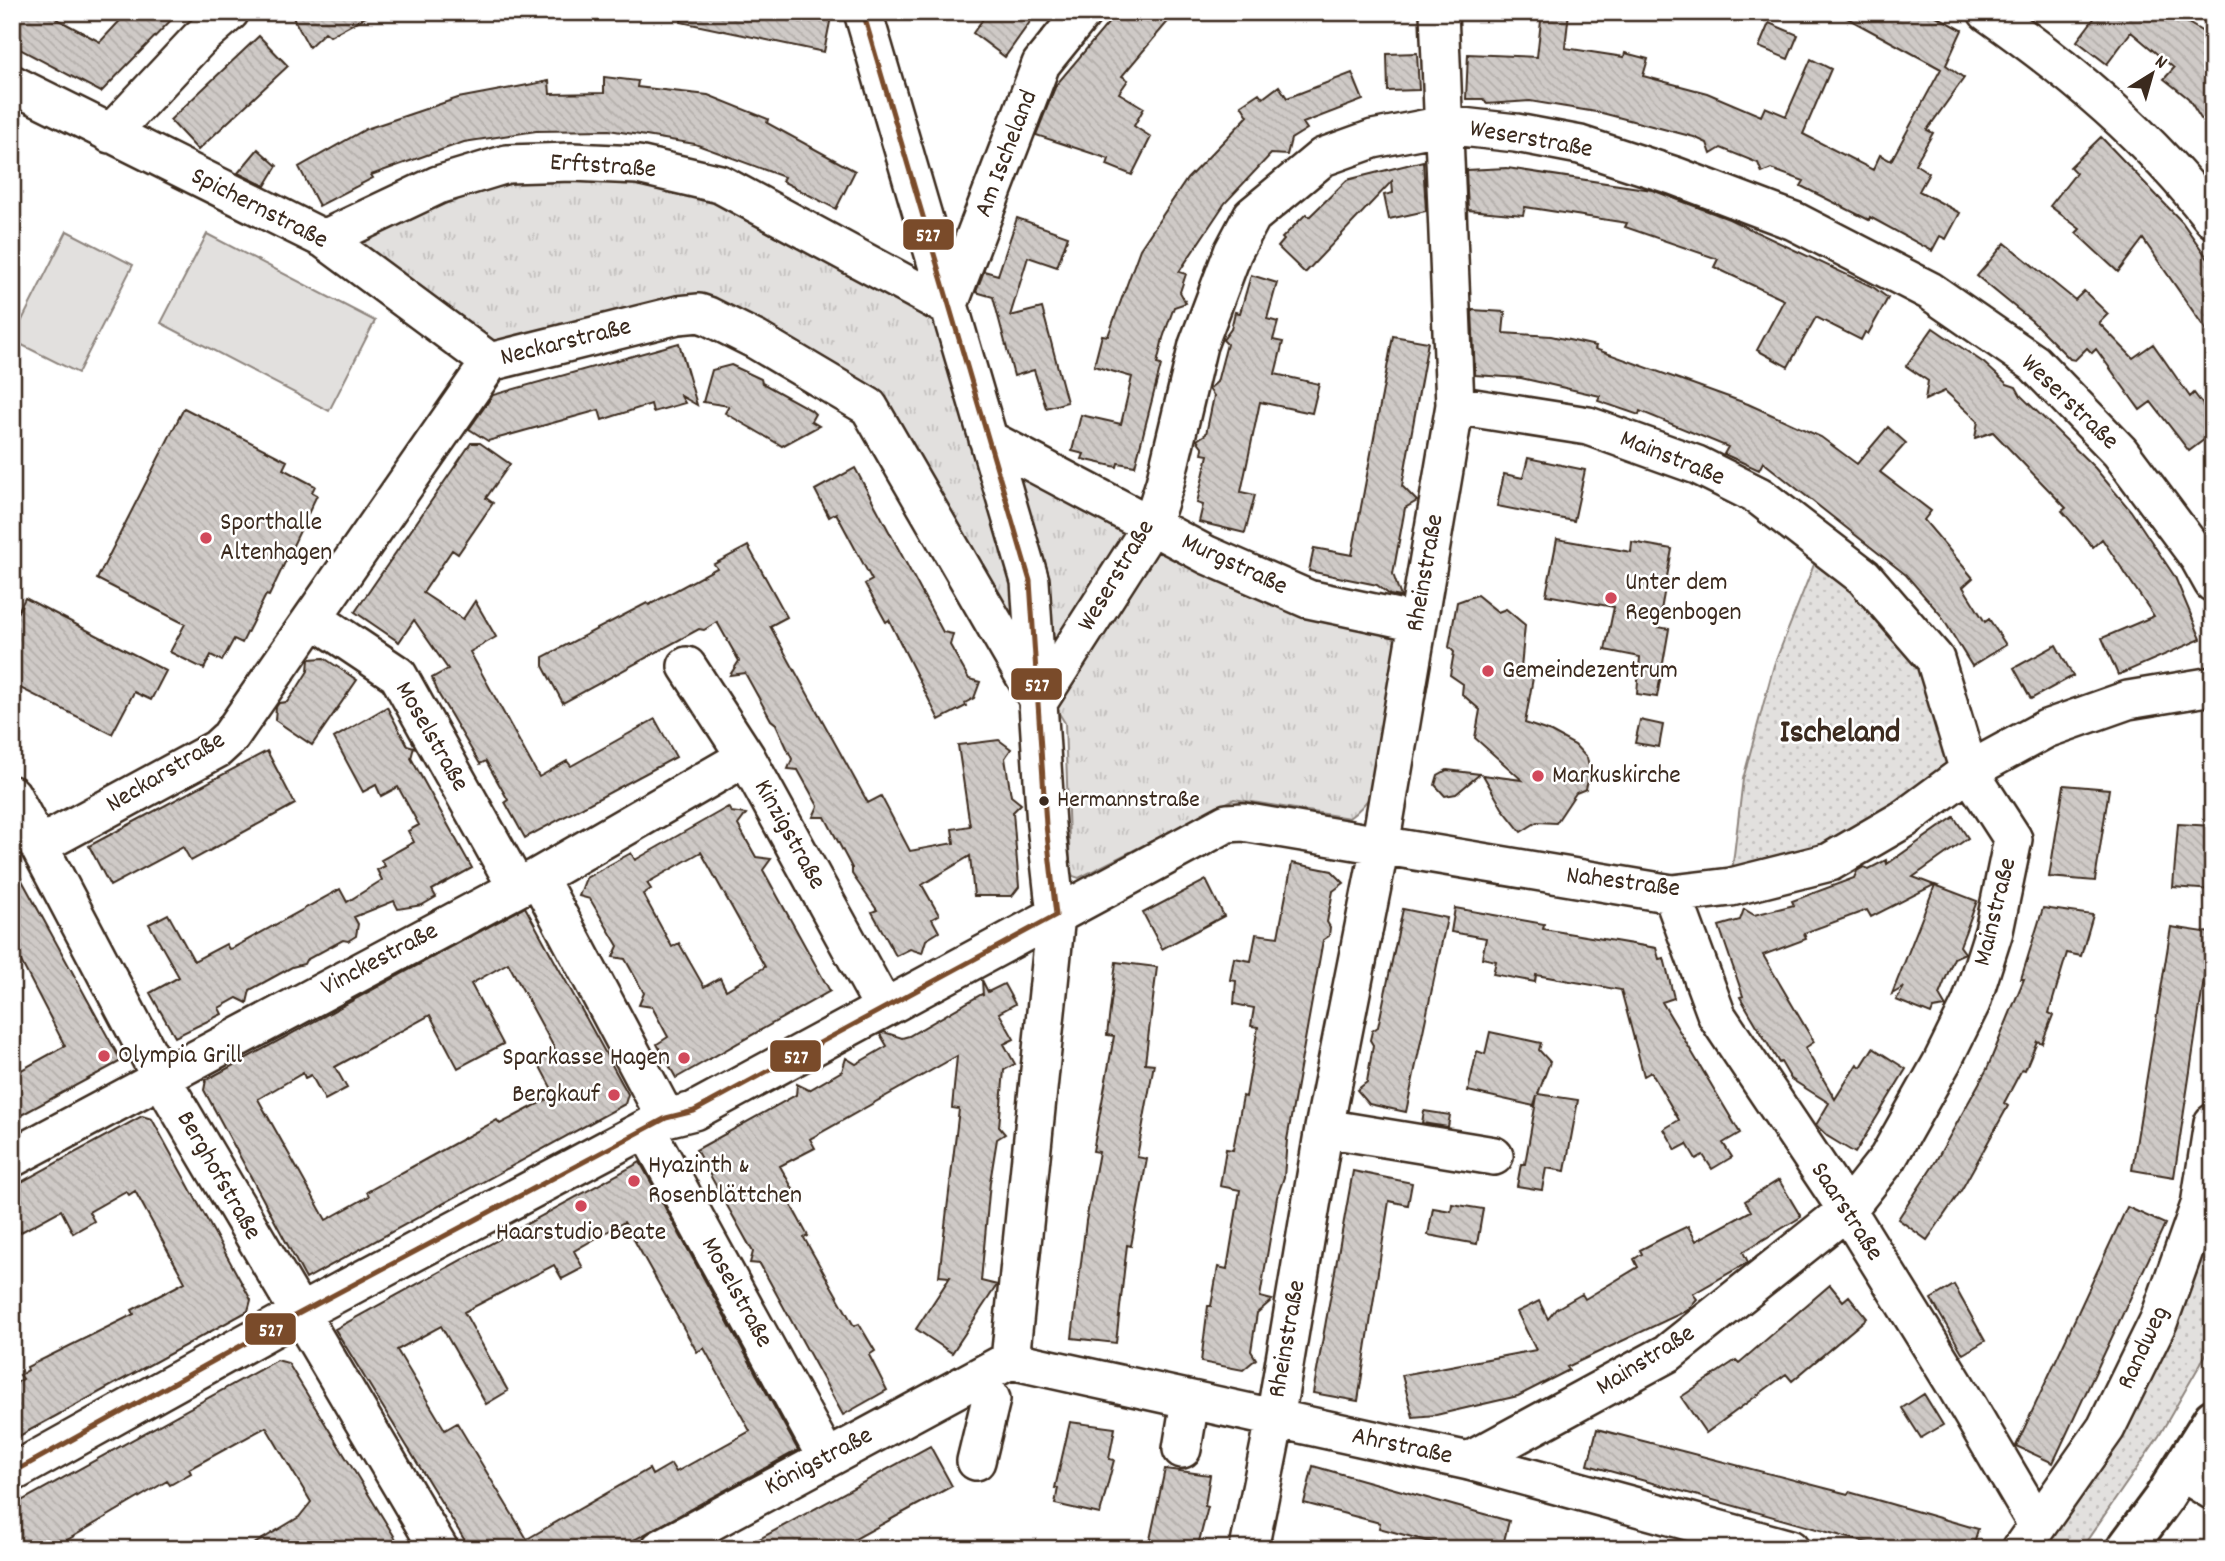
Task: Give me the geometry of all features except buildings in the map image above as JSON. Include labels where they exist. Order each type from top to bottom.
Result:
[{"type":"main road","points":[[2126,1549],[2213,1419]]},
{"type":"street","points":[[110,134],[199,39],[230,12]]},
{"type":"street","points":[[863,12],[1030,582],[1046,825],[1056,915],[1010,1360]]},
{"type":"street","name":"Am Ischeland","points":[[948,307],[1041,64],[1083,12]]},
{"type":"street","name":"Rheinstraße","points":[[1249,1549],[1275,1419],[1324,1128],[1380,846],[1455,405],[1439,12]]},
{"type":"street","points":[[1987,12],[2049,56],[2096,95],[2184,182],[2213,219]]},
{"type":"street","name":"Spichernstraße","points":[[12,84],[324,239],[490,362]]},
{"type":"street","name":"Weserstraße","points":[[1039,701],[1151,526],[1165,483],[1198,345],[1233,252],[1252,216],[1323,157],[1373,139],[1444,125],[1516,133],[1580,145],[1675,176],[1794,221],[1930,291],[2034,363],[2111,442],[2199,558],[2213,583]]},
{"type":"street","name":"Erftstraße","points":[[324,239],[438,185],[507,164],[572,162],[639,165],[720,184],[948,307]]},
{"type":"street","name":"Neckarstraße","points":[[40,845],[216,749],[230,737],[490,362],[678,315],[699,313],[756,340],[859,399],[875,415],[1039,701]]},
{"type":"street","name":"Mainstraße","points":[[1455,405],[1588,426],[1697,465],[1759,496],[1864,577],[1935,659],[1969,771],[2013,839],[1994,931],[1971,1003],[1942,1062],[1888,1158],[1847,1210],[1668,1353],[1469,1461]]},
{"type":"street","name":"Murgstraße","points":[[988,439],[1207,555],[1308,598],[1417,622]]},
{"type":"street","name":"Moselstraße","points":[[313,618],[398,675],[527,882],[656,1124],[826,1457]]},
{"type":"street","name":"Kinzigstraße","points":[[687,666],[746,757],[884,1008]]},
{"type":"street","name":"Nahestraße","points":[[12,1473],[298,1314],[656,1124],[694,1111],[1211,829],[1234,821],[1672,894],[1731,887],[1830,862],[1905,819],[1969,771],[2046,729],[2128,700],[2213,686]]},
{"type":"street","name":"Vinckestraße","points":[[12,1158],[527,882],[746,757]]},
{"type":"street","name":"Berghofstraße","points":[[12,795],[160,1078],[439,1549]]},
{"type":"street","name":"Saarstraße","points":[[1672,894],[1717,1016],[1847,1210],[1954,1383],[2029,1536]]},
{"type":"street","name":"Randweg","points":[[2029,1536],[2106,1428],[2159,1320],[2200,1205],[2213,1123]]},
{"type":"street","points":[[1324,1128],[1494,1156]]},
{"type":"street","name":"Königstraße","points":[[660,1549],[1010,1360]]},
{"type":"street","name":"Ahrstraße","points":[[1010,1360],[1469,1461],[1790,1549]]},
{"type":"street","points":[[976,1461],[991,1399],[979,1377]]},
{"type":"street","points":[[1182,1449],[1190,1401]]},
{"type":"street","points":[[2180,1471],[2213,1491]]},
{"type":"green space","points":[[638,165],[948,307],[988,439],[1207,555],[1417,622],[1399,728],[1380,780],[1366,801],[1349,818],[1234,799],[1079,878],[1073,876],[1070,870],[1065,723],[875,416],[708,316],[490,362],[324,239],[438,185]]},
{"type":"green space","points":[[67,231],[133,265],[78,373],[12,340]]},
{"type":"green space","points":[[207,234],[375,321],[329,411],[161,323]]},
{"type":"green space","points":[[1821,547],[1935,659],[1951,744],[1948,767],[1837,844],[1732,872],[1743,779],[1774,665]]},
{"type":"green space","points":[[2213,1207],[2213,1342],[2159,1436],[2081,1549],[2040,1549]]},
{"type":"transit line","name":"527","points":[[863,12],[1030,581],[1046,825],[1056,915]]},
{"type":"transit line","name":"527","points":[[12,1473],[298,1314],[666,1118],[694,1111],[1056,915]]},
{"type":"place","name":"Sporthalle Altenhagen","points":[[206,538]]},
{"type":"place","name":"Unter dem Regenbogen","points":[[1611,598]]},
{"type":"place","name":"Gemeindezentrum","points":[[1488,671]]},
{"type":"place","name":"Markuskirche","points":[[1538,776]]},
{"type":"place","name":"Hermannstraße","points":[[1044,801]]},
{"type":"place","name":"Olympia Grill","points":[[104,1056]]},
{"type":"place","name":"Sparkasse Hagen","points":[[684,1058]]},
{"type":"place","name":"Bergkauf","points":[[614,1095]]},
{"type":"place","name":"Hyazinth & Rosenblättchen","points":[[634,1181]]},
{"type":"place","name":"Haarstudio Beate","points":[[581,1206]]},
{"type":"district","name":"Ischeland","points":[[1840,734]]}]
